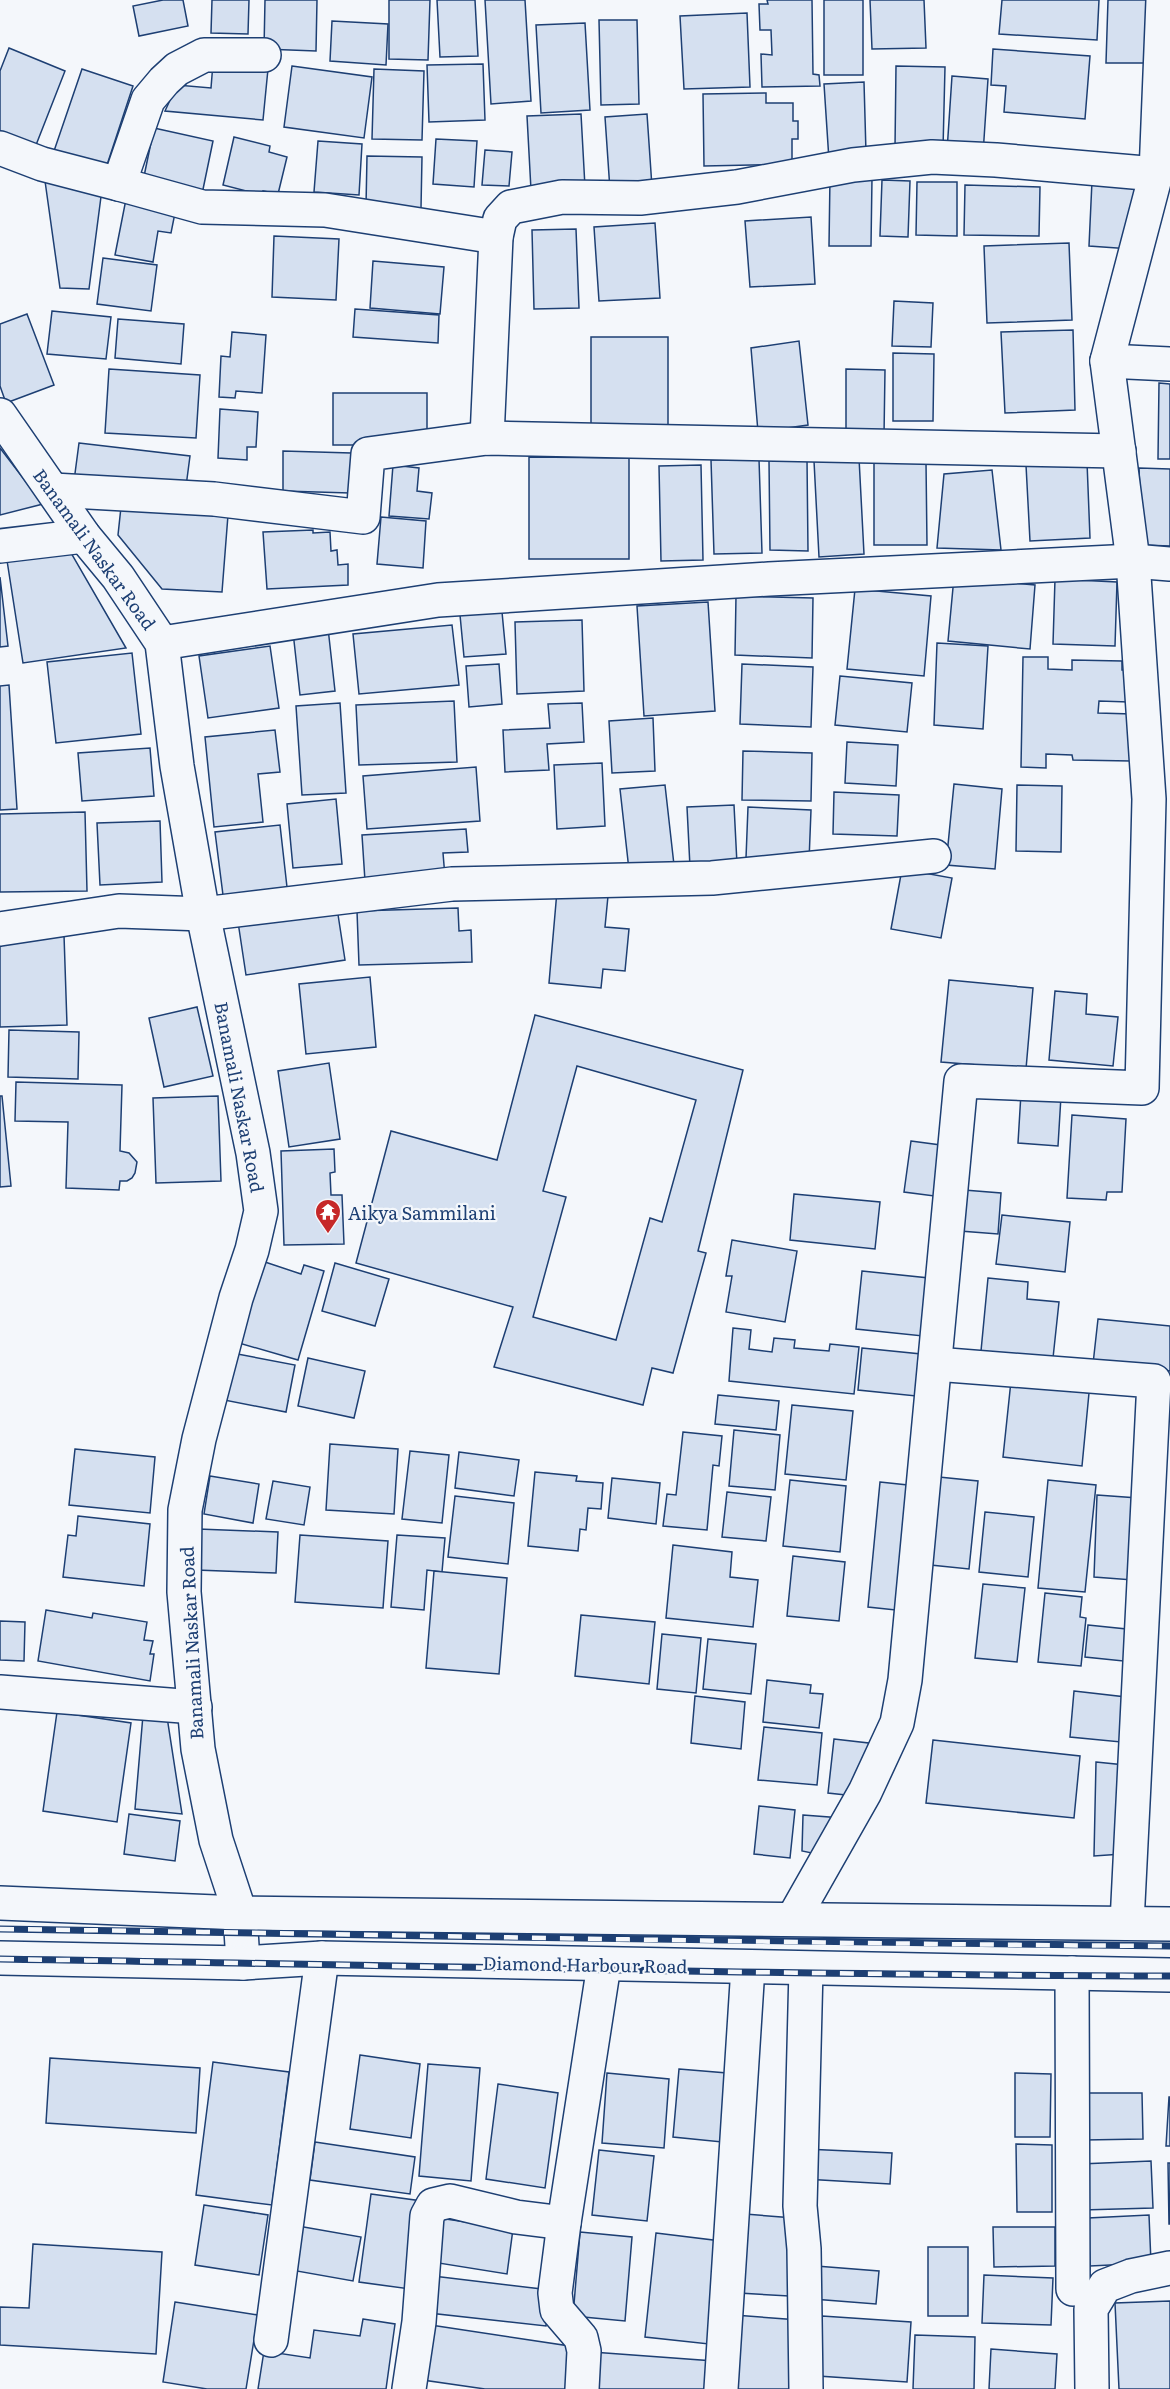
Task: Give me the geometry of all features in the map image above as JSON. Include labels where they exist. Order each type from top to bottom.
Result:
[{"type":"main road","points":[[793,1919],[865,1792],[897,1724],[905,1680],[961,1081],[1142,1088],[1160,799],[1107,361],[1156,174],[1163,0]]},
{"type":"main road","points":[[119,184],[148,100],[177,69],[204,55],[264,55]]},
{"type":"main road","points":[[0,148],[42,164],[202,207],[325,210],[496,237]]},
{"type":"main road","points":[[487,438],[496,237],[500,219],[511,207],[562,197],[640,198],[737,187],[853,165],[920,158],[996,160],[1156,174]]},
{"type":"main road","points":[[1107,361],[1170,364]]},
{"type":"main road","name":"Banamali Naskar Road","points":[[0,415],[84,536],[118,577],[162,643],[177,766],[202,914],[245,1111],[261,1210],[252,1251],[236,1298],[199,1439],[185,1510],[184,1592],[198,1749],[216,1840],[240,1913],[243,1963]]},
{"type":"main road","points":[[53,490],[214,499],[363,517],[368,454],[487,438],[1119,451]]},
{"type":"main road","points":[[0,546],[84,536]]},
{"type":"main road","points":[[162,643],[438,600],[769,579],[1133,561],[1170,564]]},
{"type":"main road","points":[[0,928],[119,911],[202,914],[452,884],[712,878],[934,856]]},
{"type":"main road","points":[[934,1364],[1154,1381],[1127,1923]]},
{"type":"main road","points":[[0,1692],[195,1707]]},
{"type":"main road","points":[[0,1903],[240,1913],[1170,1924]]},
{"type":"main road","name":"Diamond Harbour Road","points":[[0,1958],[243,1963],[322,1958],[1170,1975]]},
{"type":"main road","points":[[271,2340],[322,1958]]},
{"type":"main road","points":[[582,2389],[584,2351],[581,2338],[556,2310],[555,2293],[604,1965]]},
{"type":"main road","points":[[721,2389],[748,1968]]},
{"type":"main road","points":[[806,1969],[800,2206],[806,2299],[806,2389]]},
{"type":"main road","points":[[1072,1973],[1073,2289]]},
{"type":"main road","points":[[409,2389],[419,2322],[427,2216],[433,2205],[450,2201],[516,2217],[564,2223]]},
{"type":"main road","points":[[1092,2389],[1092,2309],[1105,2286],[1131,2276],[1170,2268]]},
{"type":"building","points":[[163,0],[183,0],[188,26],[139,36],[133,6]]},
{"type":"building","points":[[212,0],[249,0],[248,34],[211,33]]},
{"type":"building","points":[[265,0],[317,0],[316,51],[264,49]]},
{"type":"building","points":[[389,0],[430,0],[428,60],[389,59]]},
{"type":"building","points":[[437,0],[475,0],[478,56],[440,57]]},
{"type":"building","points":[[485,0],[525,0],[531,101],[491,104]]},
{"type":"building","points":[[767,0],[812,0],[813,74],[819,75],[820,86],[762,87],[761,54],[772,55],[771,30],[760,30],[759,4],[768,4]]},
{"type":"building","points":[[824,0],[863,0],[863,75],[824,75]]},
{"type":"building","points":[[870,0],[924,0],[926,48],[872,49]]},
{"type":"building","points":[[1002,0],[1099,0],[1097,40],[999,34]]},
{"type":"building","points":[[1108,0],[1152,0],[1149,63],[1106,63]]},
{"type":"building","points":[[747,13],[750,87],[684,89],[680,16]]},
{"type":"building","points":[[599,20],[637,20],[639,104],[601,105]]},
{"type":"building","points":[[332,21],[388,24],[386,65],[330,61]]},
{"type":"building","points":[[585,23],[590,110],[541,113],[536,25]]},
{"type":"building","points":[[9,48],[65,71],[36,145],[0,131],[0,71]]},
{"type":"building","points":[[993,49],[1090,56],[1085,119],[1004,112],[1006,86],[991,85]]},
{"type":"building","points":[[213,63],[268,69],[263,120],[165,111],[177,85],[211,88]]},
{"type":"building","points":[[483,64],[485,120],[429,122],[427,65]]},
{"type":"building","points":[[292,66],[372,77],[364,138],[284,127]]},
{"type":"building","points":[[896,66],[945,67],[943,149],[895,148]]},
{"type":"building","points":[[82,69],[133,86],[106,168],[54,151]]},
{"type":"building","points":[[374,69],[424,71],[422,140],[372,139]]},
{"type":"building","points":[[952,76],[988,79],[983,154],[947,151]]},
{"type":"building","points":[[864,82],[866,153],[829,160],[824,84]]},
{"type":"building","points":[[766,93],[766,103],[793,103],[793,121],[798,121],[798,139],[792,139],[792,164],[704,166],[703,94]]},
{"type":"building","points":[[581,114],[585,187],[531,190],[527,116]]},
{"type":"building","points":[[647,114],[652,187],[610,190],[605,117]]},
{"type":"building","points":[[154,128],[213,141],[201,199],[142,186]]},
{"type":"building","points":[[234,137],[270,146],[269,152],[287,157],[278,194],[263,191],[262,195],[223,185]]},
{"type":"building","points":[[436,139],[477,141],[474,187],[433,184]]},
{"type":"building","points":[[318,141],[362,144],[359,195],[314,192]]},
{"type":"building","points":[[485,150],[512,152],[509,186],[482,185]]},
{"type":"building","points":[[367,156],[422,157],[421,208],[366,206]]},
{"type":"building","points":[[830,177],[872,178],[871,246],[829,246]]},
{"type":"building","points":[[882,180],[910,181],[908,237],[880,236]]},
{"type":"building","points":[[45,181],[102,189],[89,289],[60,288]]},
{"type":"building","points":[[1092,181],[1135,184],[1131,249],[1089,246]]},
{"type":"building","points":[[917,182],[957,182],[957,236],[916,235]]},
{"type":"building","points":[[965,185],[1040,187],[1039,236],[964,235]]},
{"type":"building","points":[[127,194],[177,203],[171,233],[158,231],[153,262],[115,255]]},
{"type":"building","points":[[811,217],[815,284],[750,287],[745,221]]},
{"type":"building","points":[[655,223],[660,298],[599,301],[594,227]]},
{"type":"building","points":[[576,229],[579,308],[534,309],[532,230]]},
{"type":"building","points":[[274,236],[339,239],[336,300],[272,297]]},
{"type":"building","points":[[1069,243],[1072,320],[987,323],[984,246]]},
{"type":"building","points":[[103,258],[157,265],[151,311],[97,304]]},
{"type":"building","points":[[373,261],[444,267],[440,314],[370,308]]},
{"type":"building","points":[[894,301],[933,303],[931,347],[892,346]]},
{"type":"building","points":[[355,309],[439,315],[438,343],[353,337]]},
{"type":"building","points":[[52,311],[111,317],[106,359],[47,354]]},
{"type":"building","points":[[27,314],[54,385],[6,403],[0,386],[0,324]]},
{"type":"building","points":[[118,319],[184,324],[181,364],[115,358]]},
{"type":"building","points":[[1073,330],[1075,410],[1005,413],[1001,332]]},
{"type":"building","points":[[232,332],[266,335],[262,393],[236,391],[235,398],[219,397],[221,356],[230,357]]},
{"type":"building","points":[[591,337],[668,337],[668,435],[591,434]]},
{"type":"building","points":[[799,341],[808,425],[758,432],[751,348]]},
{"type":"building","points":[[893,353],[934,354],[933,421],[893,421]]},
{"type":"building","points":[[109,369],[200,375],[196,438],[105,433]]},
{"type":"building","points":[[846,369],[885,370],[884,436],[846,435]]},
{"type":"building","points":[[1159,383],[1170,384],[1170,459],[1158,459]]},
{"type":"building","points":[[333,393],[427,393],[427,445],[333,445]]},
{"type":"building","points":[[220,409],[258,412],[256,447],[247,447],[247,460],[218,458]]},
{"type":"building","points":[[79,443],[190,456],[185,494],[74,481]]},
{"type":"building","points":[[0,448],[43,504],[0,515]]},
{"type":"building","points":[[283,451],[351,453],[350,493],[283,491]]},
{"type":"building","points":[[529,457],[629,458],[629,559],[529,559]]},
{"type":"building","points":[[859,458],[864,554],[819,557],[814,461]]},
{"type":"building","points":[[759,459],[762,553],[714,554],[711,460]]},
{"type":"building","points":[[807,459],[808,551],[770,550],[769,460]]},
{"type":"building","points":[[926,462],[927,545],[874,545],[874,463]]},
{"type":"building","points":[[1087,462],[1090,538],[1030,541],[1026,465]]},
{"type":"building","points":[[393,465],[419,468],[417,491],[432,493],[429,519],[389,516]]},
{"type":"building","points":[[701,465],[703,560],[661,561],[659,466]]},
{"type":"building","points":[[1139,468],[1170,469],[1170,546],[1142,545]]},
{"type":"building","points":[[992,470],[1001,550],[937,548],[944,474]]},
{"type":"building","points":[[121,507],[228,515],[222,592],[162,589],[118,535]]},
{"type":"building","points":[[381,517],[426,521],[423,568],[377,564]]},
{"type":"building","points":[[313,530],[313,533],[330,532],[331,551],[337,550],[338,565],[348,564],[348,585],[267,589],[263,532]]},
{"type":"building","points":[[70,551],[126,648],[23,663],[6,554]]},
{"type":"building","points":[[0,577],[8,646],[0,647]]},
{"type":"building","points":[[954,577],[1035,585],[1030,649],[948,641]]},
{"type":"building","points":[[1055,579],[1117,582],[1115,646],[1053,644]]},
{"type":"building","points":[[855,589],[931,596],[924,676],[847,669]]},
{"type":"building","points":[[736,596],[813,598],[812,658],[735,655]]},
{"type":"building","points":[[708,602],[715,711],[644,716],[637,606]]},
{"type":"building","points":[[502,612],[506,654],[464,657],[460,615]]},
{"type":"building","points":[[582,620],[584,691],[517,694],[515,622]]},
{"type":"building","points":[[452,625],[459,685],[359,694],[353,634]]},
{"type":"building","points":[[328,628],[335,691],[300,695],[293,632]]},
{"type":"building","points":[[937,643],[988,646],[983,729],[934,725]]},
{"type":"building","points":[[270,646],[279,708],[208,718],[199,656]]},
{"type":"building","points":[[132,653],[141,734],[56,743],[47,662]]},
{"type":"building","points":[[1023,657],[1048,657],[1048,669],[1072,670],[1072,660],[1122,661],[1122,670],[1130,670],[1129,702],[1099,701],[1098,713],[1132,714],[1131,761],[1073,760],[1072,755],[1046,754],[1046,768],[1021,767]]},
{"type":"building","points":[[499,664],[502,704],[469,707],[466,666]]},
{"type":"building","points":[[742,664],[813,667],[811,727],[740,724]]},
{"type":"building","points":[[840,676],[912,683],[907,732],[835,725]]},
{"type":"building","points":[[9,685],[17,809],[0,810],[0,686]]},
{"type":"building","points":[[454,701],[457,762],[359,765],[356,705]]},
{"type":"building","points":[[340,703],[346,793],[302,795],[296,706]]},
{"type":"building","points":[[582,703],[584,742],[547,744],[549,770],[505,772],[503,730],[550,728],[548,704]]},
{"type":"building","points":[[653,718],[655,771],[612,773],[609,721]]},
{"type":"building","points":[[275,730],[280,772],[258,774],[263,822],[214,827],[205,737]]},
{"type":"building","points":[[847,742],[898,745],[896,786],[845,783]]},
{"type":"building","points":[[150,748],[154,796],[82,801],[78,753]]},
{"type":"building","points":[[743,751],[812,753],[811,801],[742,800]]},
{"type":"building","points":[[602,763],[605,826],[557,829],[554,765]]},
{"type":"building","points":[[476,767],[480,821],[367,829],[363,776]]},
{"type":"building","points":[[954,784],[1002,789],[995,869],[946,865]]},
{"type":"building","points":[[665,785],[674,865],[629,870],[620,789]]},
{"type":"building","points":[[1017,785],[1062,786],[1061,852],[1016,851]]},
{"type":"building","points":[[834,792],[899,795],[897,836],[833,834]]},
{"type":"building","points":[[336,799],[342,864],[293,868],[287,804]]},
{"type":"building","points":[[734,805],[737,864],[690,867],[687,807]]},
{"type":"building","points":[[748,807],[811,810],[809,861],[746,858]]},
{"type":"building","points":[[85,812],[87,891],[0,892],[0,814]]},
{"type":"building","points":[[160,821],[162,882],[100,885],[97,823]]},
{"type":"building","points":[[280,825],[288,896],[224,903],[215,832]]},
{"type":"building","points":[[466,829],[468,852],[443,853],[445,877],[365,881],[362,835]]},
{"type":"building","points":[[902,869],[952,878],[941,938],[891,929]]},
{"type":"building","points":[[557,891],[608,896],[605,927],[629,929],[625,971],[603,969],[601,988],[549,983]]},
{"type":"building","points":[[337,908],[345,960],[246,975],[238,922]]},
{"type":"building","points":[[458,908],[459,931],[471,930],[472,962],[359,965],[357,911]]},
{"type":"building","points":[[64,935],[67,1025],[0,1027],[0,937]]},
{"type":"building","points":[[370,977],[376,1047],[306,1054],[299,984]]},
{"type":"building","points":[[949,980],[1033,988],[1026,1069],[941,1062]]},
{"type":"building","points":[[1055,991],[1087,994],[1086,1014],[1118,1017],[1113,1066],[1049,1060]]},
{"type":"building","points":[[197,1007],[213,1076],[164,1087],[149,1018]]},
{"type":"building","points":[[535,1015],[743,1070],[698,1251],[706,1253],[673,1373],[652,1368],[643,1405],[494,1367],[513,1307],[356,1263],[391,1131],[497,1160]],"holes":[[[577,1066],[696,1100],[662,1222],[650,1218],[616,1340],[533,1317],[566,1197],[543,1191]]]},
{"type":"building","points":[[9,1030],[79,1032],[78,1079],[8,1077]]},
{"type":"building","points":[[329,1063],[340,1139],[289,1147],[278,1071]]},
{"type":"building","points":[[16,1082],[122,1085],[120,1151],[129,1153],[137,1162],[132,1178],[120,1181],[119,1190],[66,1188],[68,1122],[15,1121]]},
{"type":"building","points":[[1021,1093],[1061,1096],[1058,1146],[1018,1143]]},
{"type":"building","points":[[0,1096],[2,1096],[11,1186],[0,1187]]},
{"type":"building","points":[[218,1096],[221,1181],[156,1183],[153,1098]]},
{"type":"building","points":[[1072,1115],[1126,1119],[1122,1192],[1107,1192],[1106,1200],[1067,1198]]},
{"type":"building","points":[[911,1141],[948,1146],[942,1197],[904,1192]]},
{"type":"building","points":[[334,1149],[335,1172],[330,1173],[331,1195],[342,1195],[344,1244],[284,1245],[281,1151]]},
{"type":"building","points":[[964,1190],[1001,1193],[998,1234],[960,1231]]},
{"type":"building","points":[[794,1194],[880,1202],[875,1249],[790,1240]]},
{"type":"building","points":[[1002,1215],[1070,1222],[1065,1272],[996,1264]]},
{"type":"building","points":[[732,1240],[797,1251],[785,1322],[726,1312],[732,1276],[726,1276]]},
{"type":"building","points":[[256,1259],[301,1274],[304,1265],[324,1271],[298,1360],[232,1341]]},
{"type":"building","points":[[335,1263],[389,1279],[375,1326],[322,1311]]},
{"type":"building","points":[[862,1271],[929,1278],[923,1336],[856,1329]]},
{"type":"building","points":[[988,1278],[1028,1282],[1027,1299],[1059,1302],[1053,1358],[981,1351]]},
{"type":"building","points":[[1098,1319],[1170,1326],[1170,1371],[1093,1364]]},
{"type":"building","points":[[733,1328],[751,1330],[749,1349],[772,1352],[774,1338],[795,1340],[794,1348],[829,1351],[830,1344],[859,1347],[854,1394],[729,1381]]},
{"type":"building","points":[[862,1348],[931,1355],[926,1397],[858,1390]]},
{"type":"building","points":[[227,1352],[295,1365],[286,1412],[219,1399]]},
{"type":"building","points":[[308,1358],[365,1371],[354,1418],[298,1406]]},
{"type":"building","points":[[1011,1381],[1089,1393],[1082,1466],[1003,1457]]},
{"type":"building","points":[[718,1395],[779,1401],[776,1430],[715,1424]]},
{"type":"building","points":[[792,1405],[853,1411],[846,1480],[785,1474]]},
{"type":"building","points":[[734,1430],[780,1435],[775,1490],[729,1486]]},
{"type":"building","points":[[683,1432],[722,1436],[719,1466],[713,1465],[707,1530],[663,1526],[667,1494],[676,1495]]},
{"type":"building","points":[[330,1444],[398,1449],[394,1514],[326,1510]]},
{"type":"building","points":[[75,1449],[155,1457],[150,1513],[69,1505]]},
{"type":"building","points":[[410,1451],[449,1455],[442,1523],[402,1519]]},
{"type":"building","points":[[459,1452],[519,1460],[514,1496],[455,1488]]},
{"type":"building","points":[[535,1472],[577,1476],[576,1481],[603,1483],[601,1509],[588,1508],[586,1530],[580,1529],[578,1551],[528,1546]]},
{"type":"building","points":[[210,1476],[259,1484],[253,1523],[204,1514]]},
{"type":"building","points":[[929,1476],[978,1481],[969,1569],[921,1564]]},
{"type":"building","points":[[612,1478],[660,1483],[656,1524],[608,1518]]},
{"type":"building","points":[[790,1480],[846,1486],[840,1552],[783,1546]]},
{"type":"building","points":[[1048,1480],[1096,1485],[1085,1592],[1038,1588]]},
{"type":"building","points":[[273,1481],[310,1487],[304,1525],[266,1519]]},
{"type":"building","points":[[880,1482],[917,1486],[905,1611],[868,1607]]},
{"type":"building","points":[[727,1492],[771,1497],[766,1541],[722,1537]]},
{"type":"building","points":[[1097,1495],[1138,1498],[1133,1580],[1094,1577]]},
{"type":"building","points":[[455,1496],[514,1503],[508,1564],[448,1557]]},
{"type":"building","points":[[985,1512],[1034,1517],[1028,1577],[979,1572]]},
{"type":"building","points":[[78,1516],[150,1524],[144,1586],[63,1577],[68,1535],[76,1536]]},
{"type":"building","points":[[198,1529],[278,1532],[276,1573],[196,1570]]},
{"type":"building","points":[[300,1535],[388,1541],[383,1608],[295,1602]]},
{"type":"building","points":[[397,1535],[445,1538],[442,1572],[427,1570],[424,1610],[391,1607]]},
{"type":"building","points":[[673,1545],[732,1552],[730,1577],[758,1580],[753,1627],[666,1618]]},
{"type":"building","points":[[793,1556],[845,1562],[839,1621],[787,1616]]},
{"type":"building","points":[[434,1571],[507,1578],[499,1674],[426,1668]]},
{"type":"building","points":[[983,1584],[1025,1588],[1017,1662],[975,1658]]},
{"type":"building","points":[[1045,1593],[1082,1597],[1080,1617],[1086,1618],[1081,1666],[1038,1662]]},
{"type":"building","points":[[46,1610],[92,1618],[93,1613],[147,1622],[144,1640],[153,1641],[150,1654],[154,1654],[150,1681],[38,1661]]},
{"type":"building","points":[[581,1615],[655,1622],[649,1684],[575,1676]]},
{"type":"building","points":[[0,1621],[25,1622],[24,1661],[0,1660]]},
{"type":"building","points":[[1088,1625],[1136,1630],[1133,1662],[1085,1657]]},
{"type":"building","points":[[662,1634],[701,1638],[696,1693],[657,1689]]},
{"type":"building","points":[[708,1639],[756,1644],[751,1694],[703,1689]]},
{"type":"building","points":[[767,1680],[811,1685],[810,1693],[823,1694],[819,1728],[763,1722]]},
{"type":"building","points":[[1074,1691],[1126,1697],[1121,1742],[1070,1737]]},
{"type":"building","points":[[695,1696],[745,1702],[741,1749],[691,1743]]},
{"type":"building","points":[[57,1712],[131,1723],[117,1822],[43,1811]]},
{"type":"building","points":[[143,1715],[167,1717],[182,1814],[135,1809]]},
{"type":"building","points":[[764,1727],[822,1733],[817,1785],[758,1780]]},
{"type":"building","points":[[834,1739],[877,1744],[855,1796],[828,1793]]},
{"type":"building","points":[[933,1740],[1080,1756],[1074,1818],[926,1803]]},
{"type":"building","points":[[1096,1762],[1125,1765],[1122,1854],[1094,1856]]},
{"type":"building","points":[[759,1806],[795,1810],[790,1858],[754,1854]]},
{"type":"building","points":[[129,1814],[180,1821],[175,1861],[124,1854]]},
{"type":"building","points":[[803,1815],[842,1818],[826,1856],[802,1851]]},
{"type":"building","points":[[360,2055],[420,2064],[411,2138],[350,2129]]},
{"type":"building","points":[[50,2058],[200,2068],[196,2133],[46,2123]]},
{"type":"building","points":[[213,2062],[289,2072],[272,2205],[196,2195]]},
{"type":"building","points":[[428,2064],[480,2068],[471,2181],[419,2176]]},
{"type":"building","points":[[679,2069],[739,2074],[732,2143],[673,2137]]},
{"type":"building","points":[[607,2073],[669,2079],[664,2148],[602,2143]]},
{"type":"building","points":[[1015,2073],[1051,2074],[1050,2137],[1015,2137]]},
{"type":"building","points":[[498,2084],[558,2093],[545,2188],[486,2179]]},
{"type":"building","points":[[1082,2093],[1142,2093],[1143,2139],[1084,2140]]},
{"type":"building","points":[[1169,2097],[1170,2146],[1166,2146]]},
{"type":"building","points":[[315,2142],[415,2157],[410,2194],[310,2180]]},
{"type":"building","points":[[1016,2144],[1052,2145],[1052,2212],[1017,2212]]},
{"type":"building","points":[[805,2149],[892,2153],[890,2184],[804,2179]]},
{"type":"building","points":[[599,2150],[654,2156],[647,2221],[592,2215]]},
{"type":"building","points":[[1151,2161],[1153,2208],[1082,2210],[1080,2164]]},
{"type":"building","points":[[1168,2163],[1170,2163],[1170,2224],[1169,2224]]},
{"type":"building","points":[[371,2194],[422,2201],[410,2289],[359,2282]]},
{"type":"building","points":[[204,2205],[268,2215],[259,2275],[195,2265]]},
{"type":"building","points":[[745,2214],[794,2218],[789,2296],[739,2293]]},
{"type":"building","points":[[1149,2215],[1151,2263],[1090,2266],[1088,2218]]},
{"type":"building","points":[[439,2218],[513,2229],[507,2274],[432,2262]]},
{"type":"building","points":[[298,2226],[361,2237],[353,2281],[291,2270]]},
{"type":"building","points":[[993,2227],[1055,2227],[1055,2266],[994,2267]]},
{"type":"building","points":[[580,2232],[632,2237],[625,2321],[573,2316]]},
{"type":"building","points":[[656,2233],[721,2241],[709,2344],[645,2337]]},
{"type":"building","points":[[33,2244],[162,2252],[156,2354],[0,2345],[0,2307],[29,2308]]},
{"type":"building","points":[[928,2247],[968,2247],[968,2316],[928,2316]]},
{"type":"building","points":[[816,2266],[879,2271],[876,2304],[813,2299]]},
{"type":"building","points":[[984,2275],[1053,2278],[1051,2325],[982,2323]]},
{"type":"building","points":[[433,2276],[550,2290],[546,2326],[429,2313]]},
{"type":"building","points":[[1170,2301],[1170,2389],[1119,2389],[1115,2303]]},
{"type":"building","points":[[175,2302],[258,2315],[246,2389],[207,2389],[163,2382]]},
{"type":"building","points":[[734,2315],[799,2320],[794,2389],[729,2389]]},
{"type":"building","points":[[822,2316],[911,2322],[907,2382],[818,2376]]},
{"type":"building","points":[[363,2319],[395,2324],[386,2389],[258,2389],[264,2351],[310,2358],[314,2330],[360,2336]]},
{"type":"building","points":[[424,2324],[576,2347],[570,2389],[485,2389],[416,2379]]},
{"type":"building","points":[[915,2335],[975,2337],[974,2389],[913,2389]]},
{"type":"building","points":[[991,2349],[1057,2354],[1055,2389],[989,2389]]},
{"type":"building","points":[[592,2352],[714,2361],[712,2389],[589,2389]]},
{"type":"railway","points":[[0,1929],[1170,1946]]},
{"type":"railway","points":[[0,1959],[731,1972],[1170,1976]]},
{"type":"place","name":"Aikya Sammilani","points":[[328,1235]]}]
